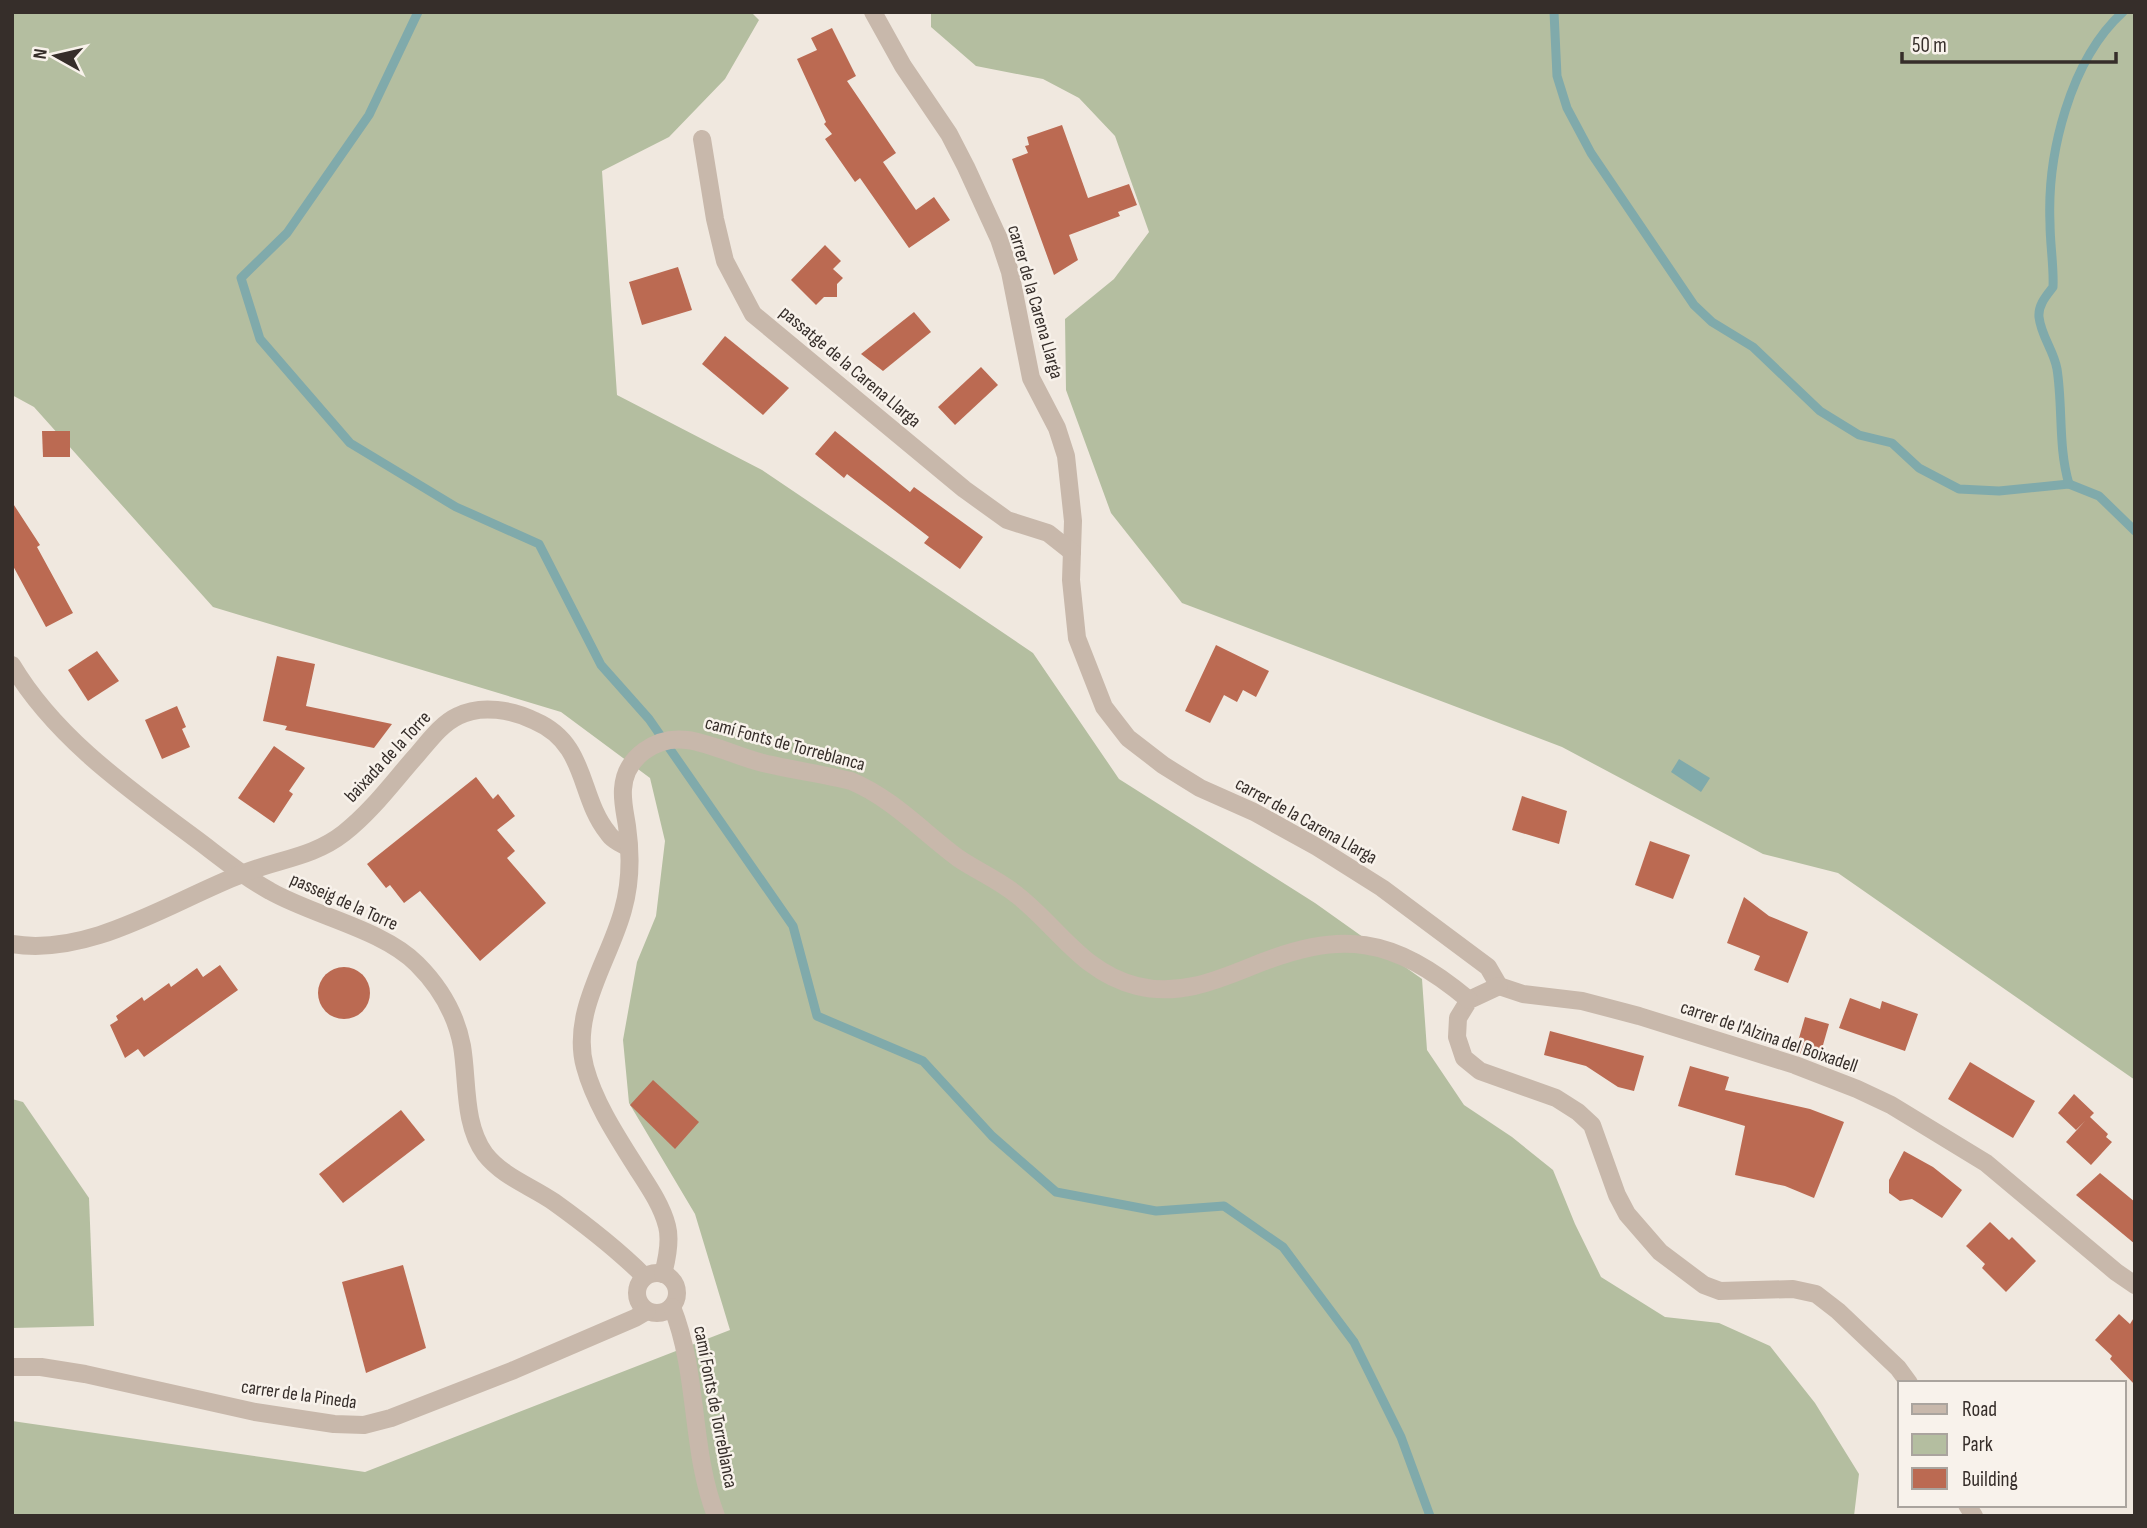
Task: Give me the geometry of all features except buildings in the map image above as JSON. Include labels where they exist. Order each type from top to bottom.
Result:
[{"type":"street","name":"carrer de la Carena Llarga","points":[[873,12],[902,66],[967,167],[999,239],[1010,272],[1031,378],[1057,428],[1066,456],[1073,521],[1072,602],[1077,638],[1104,707],[1128,738],[1163,765],[1200,788],[1254,812],[1317,847],[1382,888],[1488,967],[1499,986]]},
{"type":"street","name":"passatge de la Carena Llarga","points":[[702,139],[725,261],[753,314],[964,489],[1007,520],[1048,533],[1072,552]]},
{"type":"street","name":"passeig de la Torre","points":[[12,666],[68,737],[242,873],[269,891],[305,909],[374,936],[415,962],[448,1002],[456,1020],[462,1045],[473,1130],[484,1153],[501,1170],[539,1192],[591,1230],[644,1276]]},
{"type":"street","name":"baixada de la Torre","points":[[12,944],[54,947],[78,941],[174,906],[242,873],[296,859],[321,848],[365,815],[436,733],[460,715],[484,709],[523,716],[547,727],[567,744],[608,835],[629,848]]},
{"type":"street","name":"camí Fonts de Torreblanca","points":[[663,1274],[668,1241],[667,1226],[648,1184],[603,1111],[584,1063],[582,1040],[586,1011],[628,893],[629,848],[622,801],[623,786],[632,761],[658,744],[674,739],[689,740],[755,761],[864,786],[960,859],[1016,894],[1079,957],[1099,972],[1117,980],[1151,989],[1194,987],[1225,978],[1304,947],[1328,943],[1356,944],[1382,948],[1422,964],[1469,1000]]},
{"type":"street","points":[[1499,986],[1469,1000],[1458,1018],[1457,1037],[1464,1058],[1480,1071],[1556,1098],[1592,1125],[1617,1195],[1627,1214],[1660,1252],[1704,1285],[1720,1291],[1793,1289],[1816,1294],[1838,1311],[1898,1368],[1908,1381]]},
{"type":"street","name":"carrer de l'Alzina del Boixadell","points":[[1499,986],[1523,994],[1582,1001],[1639,1016],[1795,1065],[1857,1088],[1891,1105],[1986,1163],[2135,1285]]},
{"type":"street","points":[[657,1272],[663,1274],[674,1282],[677,1288],[672,1307],[660,1313],[647,1311],[638,1301],[636,1294],[640,1282],[644,1276],[657,1272]]},
{"type":"street","name":"camí Fonts de Torreblanca","points":[[672,1307],[686,1350],[703,1474],[716,1516]]},
{"type":"street","name":"carrer de la Pineda","points":[[12,1367],[41,1367],[85,1374],[255,1412],[334,1424],[364,1425],[391,1418],[514,1370],[647,1311]]},
{"type":"green space","points":[[12,12],[751,12],[759,20],[725,79],[669,137],[602,171],[617,395],[762,470],[1033,653],[1119,779],[1315,903],[1422,979],[1427,1050],[1464,1105],[1512,1137],[1553,1170],[1601,1277],[1665,1317],[1719,1323],[1770,1346],[1815,1403],[1859,1474],[1854,1516],[12,1516],[12,1421],[365,1472],[730,1330],[695,1214],[629,1103],[623,1040],[637,962],[656,916],[665,841],[650,778],[561,712],[213,607],[34,407],[12,395]]},
{"type":"green space","points":[[931,12],[2135,12],[2135,1080],[1838,873],[1763,854],[1562,747],[1182,603],[1111,513],[1066,390],[1065,319],[1114,279],[1149,232],[1115,136],[1079,98],[1043,79],[976,66],[931,27]]},
{"type":"green space","points":[[12,1099],[23,1102],[89,1198],[94,1326],[12,1328]]},
{"type":"water","points":[[1679,759],[1710,778],[1701,792],[1671,772]]},
{"type":"waterway","points":[[418,12],[369,115],[287,233],[241,278],[260,339],[350,443],[456,507],[539,544],[601,665],[649,719],[793,926],[817,1016],[923,1061],[992,1136],[1056,1192],[1156,1211],[1224,1206],[1283,1247],[1354,1342],[1401,1437],[1430,1516]]},
{"type":"waterway","points":[[1554,12],[1557,76],[1567,108],[1591,153],[1694,305],[1712,322],[1753,347],[1820,411],[1859,435],[1892,443],[1919,468],[1959,489],[1999,491],[2069,484],[2099,496],[2135,531]]},
{"type":"waterway","points":[[2069,484],[2063,456],[2057,369],[2039,317],[2041,305],[2053,287],[2050,223],[2053,168],[2058,139],[2076,82],[2105,32],[2123,12]]}]
